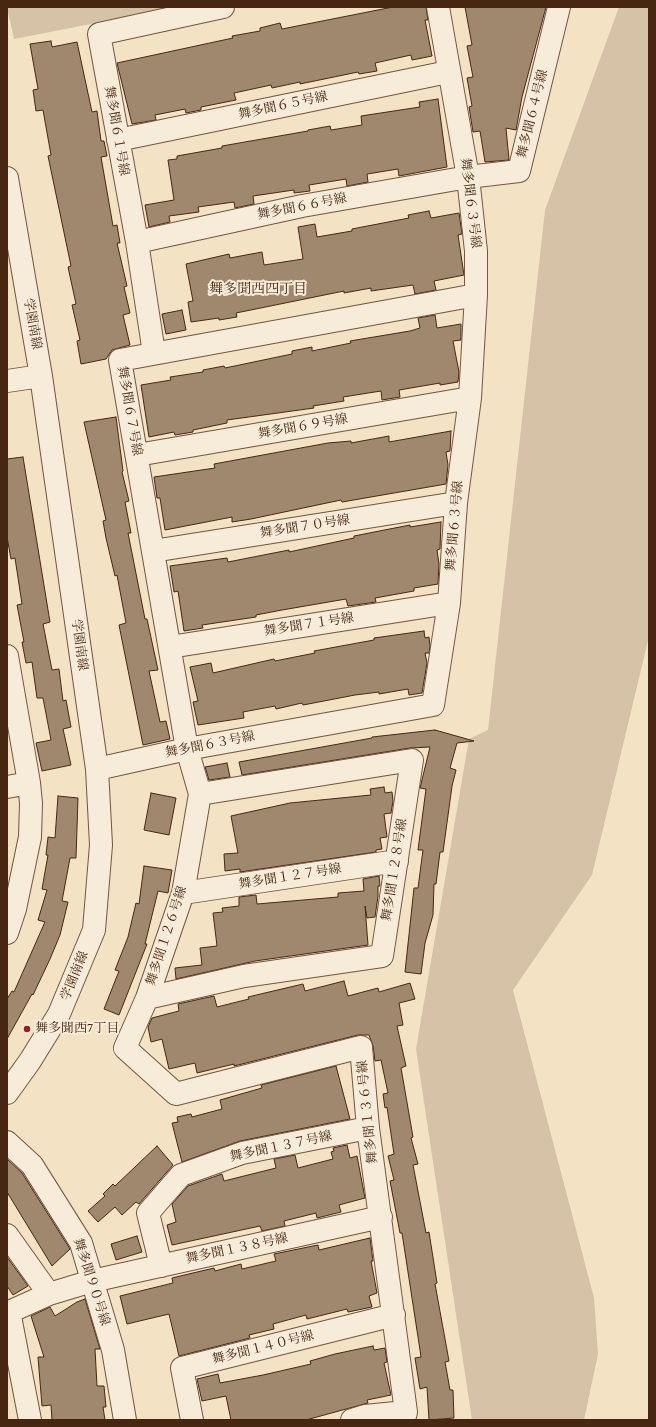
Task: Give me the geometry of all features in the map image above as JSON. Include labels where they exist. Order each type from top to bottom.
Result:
[{"type":"street","name":"舞多聞６３号線","points":[[97,769],[187,749],[433,705],[449,603],[456,503],[470,398],[476,295],[476,250],[468,177],[448,72],[438,7]]},
{"type":"street","name":"舞多聞６４号線","points":[[468,177],[519,171],[559,7]]},
{"type":"street","name":"舞多聞６１号線","points":[[154,353],[137,242],[99,34],[210,8]]},
{"type":"street","name":"舞多聞６５号線","points":[[118,140],[448,72]]},
{"type":"street","name":"舞多聞６６号線","points":[[137,242],[302,206],[468,177]]},
{"type":"street","name":"学園南線","points":[[7,178],[41,376],[97,769],[101,845],[94,930],[60,1014],[30,1061],[7,1093]]},
{"type":"street","name":"舞多聞６７号線","points":[[187,749],[120,360],[476,295]]},
{"type":"street","points":[[7,381],[41,376]]},
{"type":"street","name":"舞多聞６９号線","points":[[137,455],[470,398]]},
{"type":"street","name":"舞多聞７０号線","points":[[153,551],[456,503]]},
{"type":"street","name":"舞多聞７１号線","points":[[170,647],[449,603]]},
{"type":"street","points":[[7,656],[10,685],[29,783],[31,804],[30,837],[11,908],[7,933]]},
{"type":"street","name":"舞多聞１２６号線","points":[[124,1048],[147,998],[183,893],[200,794],[187,749]]},
{"type":"street","name":"舞多聞１２８号線","points":[[147,998],[244,976],[382,956],[412,760],[200,794]]},
{"type":"street","points":[[7,787],[29,783]]},
{"type":"street","name":"舞多聞１２７号線","points":[[183,893],[397,860]]},
{"type":"street","name":"舞多聞１３６号線","points":[[124,1048],[176,1094],[360,1047],[368,1128],[394,1315],[405,1416]]},
{"type":"street","name":"舞多聞１３７号線","points":[[161,1266],[148,1213],[181,1175],[242,1153],[368,1128]]},
{"type":"street","name":"舞多聞９０号線","points":[[7,1142],[32,1165],[81,1243],[113,1350],[125,1420]]},
{"type":"street","name":"舞多聞１３８号線","points":[[8,1312],[49,1294],[92,1281],[381,1217]]},
{"type":"street","points":[[7,1235],[49,1294]]},
{"type":"street","points":[[8,1312],[30,1420]]},
{"type":"street","name":"舞多聞１４０号線","points":[[192,1420],[182,1368],[394,1315]]},
{"type":"street","points":[[352,1420],[365,1416],[405,1416]]},
{"type":"shaded area","points":[[7,7],[178,7],[14,39]]},
{"type":"shaded area","points":[[619,7],[649,7],[649,636],[592,875],[513,990],[594,1298],[598,1354],[584,1420],[472,1420],[416,1049],[469,739],[488,730],[545,210]]},
{"type":"building","points":[[393,7],[426,7],[428,20],[425,20],[432,56],[412,60],[411,55],[375,63],[377,71],[359,74],[358,72],[272,88],[271,85],[234,93],[236,100],[201,107],[201,110],[186,113],[185,109],[155,115],[156,120],[132,124],[117,63],[233,38],[232,36],[260,31],[260,28],[280,23],[282,29]]},
{"type":"building","points":[[465,7],[546,7],[522,97],[516,130],[506,128],[509,160],[485,162],[480,131],[473,132],[469,107],[472,106],[467,78],[473,77],[467,46],[472,45]]},
{"type":"building","points":[[51,41],[52,47],[77,42],[92,112],[97,111],[101,141],[104,141],[107,156],[101,157],[113,226],[117,225],[120,243],[117,243],[127,286],[124,287],[130,313],[123,315],[130,345],[112,350],[106,359],[81,364],[77,341],[80,340],[72,305],[76,304],[68,267],[71,266],[48,156],[51,155],[43,110],[36,111],[33,90],[38,89],[30,44]]},
{"type":"building","points":[[438,99],[447,167],[399,176],[398,169],[367,174],[368,182],[347,186],[346,179],[309,185],[310,191],[294,193],[294,190],[253,196],[254,204],[235,208],[234,202],[198,207],[199,212],[169,216],[170,222],[149,227],[145,205],[174,200],[168,160],[177,159],[177,156],[330,126],[331,130],[362,125],[361,116],[420,107],[419,102]]},
{"type":"building","points":[[429,211],[431,218],[459,213],[462,234],[458,235],[464,275],[434,281],[436,290],[415,294],[413,285],[371,291],[371,288],[344,293],[344,291],[236,313],[237,317],[191,322],[188,302],[193,301],[186,264],[229,254],[230,258],[262,252],[264,265],[303,259],[298,227],[315,224],[317,237],[352,231],[352,229],[409,218],[408,215]]},
{"type":"building","points":[[182,310],[186,330],[166,334],[162,314]]},
{"type":"building","points":[[435,315],[437,328],[461,324],[461,340],[453,341],[459,372],[458,382],[440,385],[440,383],[399,390],[400,397],[382,400],[381,391],[343,397],[344,401],[313,406],[314,408],[227,420],[227,423],[193,430],[193,432],[175,435],[174,432],[149,437],[141,385],[171,380],[170,377],[203,372],[203,370],[224,366],[225,368],[292,354],[292,351],[312,347],[312,351],[351,343],[350,341],[410,331],[420,328],[418,318]]},
{"type":"building","points":[[116,417],[122,472],[129,501],[125,502],[131,533],[128,533],[145,619],[147,619],[158,670],[149,671],[160,722],[166,721],[170,739],[143,745],[119,625],[126,623],[117,575],[115,576],[106,538],[103,521],[106,520],[84,422]]},
{"type":"building","points":[[451,431],[450,451],[446,452],[448,465],[446,484],[342,502],[341,500],[251,519],[232,522],[232,517],[165,530],[160,498],[157,498],[154,477],[215,468],[214,464],[328,443],[351,441],[351,443],[389,436],[389,442]]},
{"type":"building","points":[[23,457],[50,622],[43,624],[52,670],[59,669],[63,701],[66,700],[71,727],[63,729],[71,765],[42,771],[36,743],[51,740],[43,698],[37,698],[32,662],[26,663],[22,642],[24,642],[17,605],[22,604],[15,558],[11,559],[7,537],[7,459]]},
{"type":"building","points":[[441,522],[440,549],[437,550],[439,564],[438,584],[414,588],[414,591],[375,598],[376,602],[348,606],[346,599],[256,615],[256,617],[202,625],[203,628],[184,631],[178,591],[174,592],[170,566],[227,558],[228,562],[289,550],[289,552],[354,538],[354,536],[410,525],[410,527]]},
{"type":"building","points":[[424,631],[425,638],[429,637],[430,646],[429,653],[425,653],[427,663],[422,693],[409,695],[408,689],[379,694],[379,692],[355,695],[303,705],[302,703],[276,709],[275,706],[243,712],[244,718],[198,725],[193,702],[198,701],[190,667],[211,663],[213,673],[274,659],[275,661],[315,653],[314,651],[374,640],[374,638]]},
{"type":"building","points":[[435,730],[474,741],[457,743],[450,768],[456,770],[452,786],[443,852],[440,852],[436,884],[434,884],[433,915],[425,943],[421,974],[405,972],[414,888],[418,888],[423,850],[418,850],[426,789],[420,788],[430,747],[410,748],[242,775],[239,762],[372,737]]},
{"type":"building","points":[[227,763],[230,777],[209,780],[205,767]]},
{"type":"building","points":[[384,787],[385,793],[392,792],[393,801],[391,813],[384,814],[387,837],[380,838],[382,849],[376,850],[376,852],[240,872],[240,869],[225,871],[224,854],[238,853],[231,816],[290,803],[371,795],[370,789]]},
{"type":"building","points":[[151,793],[176,798],[169,835],[144,830]]},
{"type":"building","points":[[58,796],[78,798],[76,858],[70,858],[62,901],[68,902],[60,935],[50,959],[33,995],[32,994],[7,1039],[7,999],[12,991],[14,992],[45,922],[38,920],[47,890],[42,889],[48,855],[46,855],[48,837],[55,838]]},
{"type":"building","points":[[144,866],[172,870],[168,893],[158,891],[145,944],[147,944],[119,1015],[104,1009],[119,971],[115,970],[128,937],[136,903],[139,904]]},
{"type":"building","points":[[379,876],[380,886],[378,886],[375,917],[367,918],[365,906],[368,945],[255,961],[176,979],[175,968],[202,965],[200,948],[217,946],[213,913],[223,912],[222,908],[239,906],[239,897],[256,895],[257,904],[338,897],[338,893],[364,891],[363,879]]},
{"type":"building","points":[[344,981],[348,996],[378,988],[379,992],[410,983],[415,999],[399,1003],[403,1025],[397,1026],[406,1066],[401,1068],[413,1137],[411,1138],[418,1164],[413,1165],[426,1233],[429,1232],[437,1283],[435,1284],[449,1361],[445,1362],[450,1390],[453,1390],[454,1418],[429,1420],[427,1387],[420,1389],[415,1358],[421,1357],[420,1350],[402,1233],[400,1233],[390,1181],[394,1180],[388,1156],[394,1154],[387,1107],[385,1108],[383,1094],[388,1093],[381,1060],[375,1061],[373,1046],[369,1035],[358,1035],[234,1066],[234,1064],[197,1073],[195,1063],[169,1069],[162,1039],[151,1042],[148,1027],[152,1018],[179,1011],[178,1004],[214,996],[217,1007],[249,999],[248,997],[303,984],[305,991]]},
{"type":"building","points":[[336,1066],[350,1119],[240,1141],[182,1162],[172,1123],[178,1122],[177,1117],[191,1114],[192,1117],[222,1109],[220,1100],[262,1088],[261,1085]]},
{"type":"building","points":[[347,1145],[350,1158],[357,1156],[365,1198],[339,1205],[341,1212],[317,1218],[316,1213],[284,1221],[285,1226],[262,1231],[260,1226],[172,1245],[167,1225],[176,1222],[172,1204],[188,1186],[222,1174],[224,1181],[276,1168],[274,1159],[295,1155],[298,1168],[333,1159],[331,1152],[334,1151],[333,1148]]},
{"type":"building","points":[[157,1146],[173,1165],[139,1204],[136,1202],[122,1215],[115,1207],[98,1222],[88,1211],[105,1196],[103,1194],[113,1184],[115,1186]]},
{"type":"building","points":[[7,1159],[22,1173],[70,1249],[52,1266],[7,1192]]},
{"type":"building","points":[[137,1236],[142,1252],[116,1260],[111,1244]]},
{"type":"building","points":[[370,1238],[373,1261],[371,1261],[377,1293],[369,1296],[372,1307],[348,1312],[347,1309],[307,1319],[306,1315],[273,1324],[274,1329],[249,1335],[250,1338],[179,1356],[169,1314],[127,1324],[120,1296],[173,1283],[172,1278],[214,1268],[215,1271],[241,1264],[242,1269],[276,1261],[274,1254],[318,1245],[319,1250]]},
{"type":"building","points":[[7,1257],[28,1286],[13,1295],[7,1286]]},
{"type":"building","points":[[85,1299],[100,1349],[95,1349],[97,1386],[104,1386],[106,1407],[103,1407],[105,1420],[52,1420],[51,1405],[42,1406],[38,1357],[44,1357],[31,1316],[50,1307],[55,1316],[77,1302]]},
{"type":"building","points":[[373,1346],[374,1350],[385,1348],[387,1362],[384,1363],[391,1395],[367,1400],[368,1403],[306,1420],[231,1420],[226,1396],[202,1401],[197,1379],[218,1374],[220,1383],[263,1375],[311,1364],[310,1361],[335,1354]]},
{"type":"place","name":"舞多聞西7丁目","points":[[27,1029]]},
{"type":"district","name":"舞多聞西四丁目","points":[[258,289]]}]
